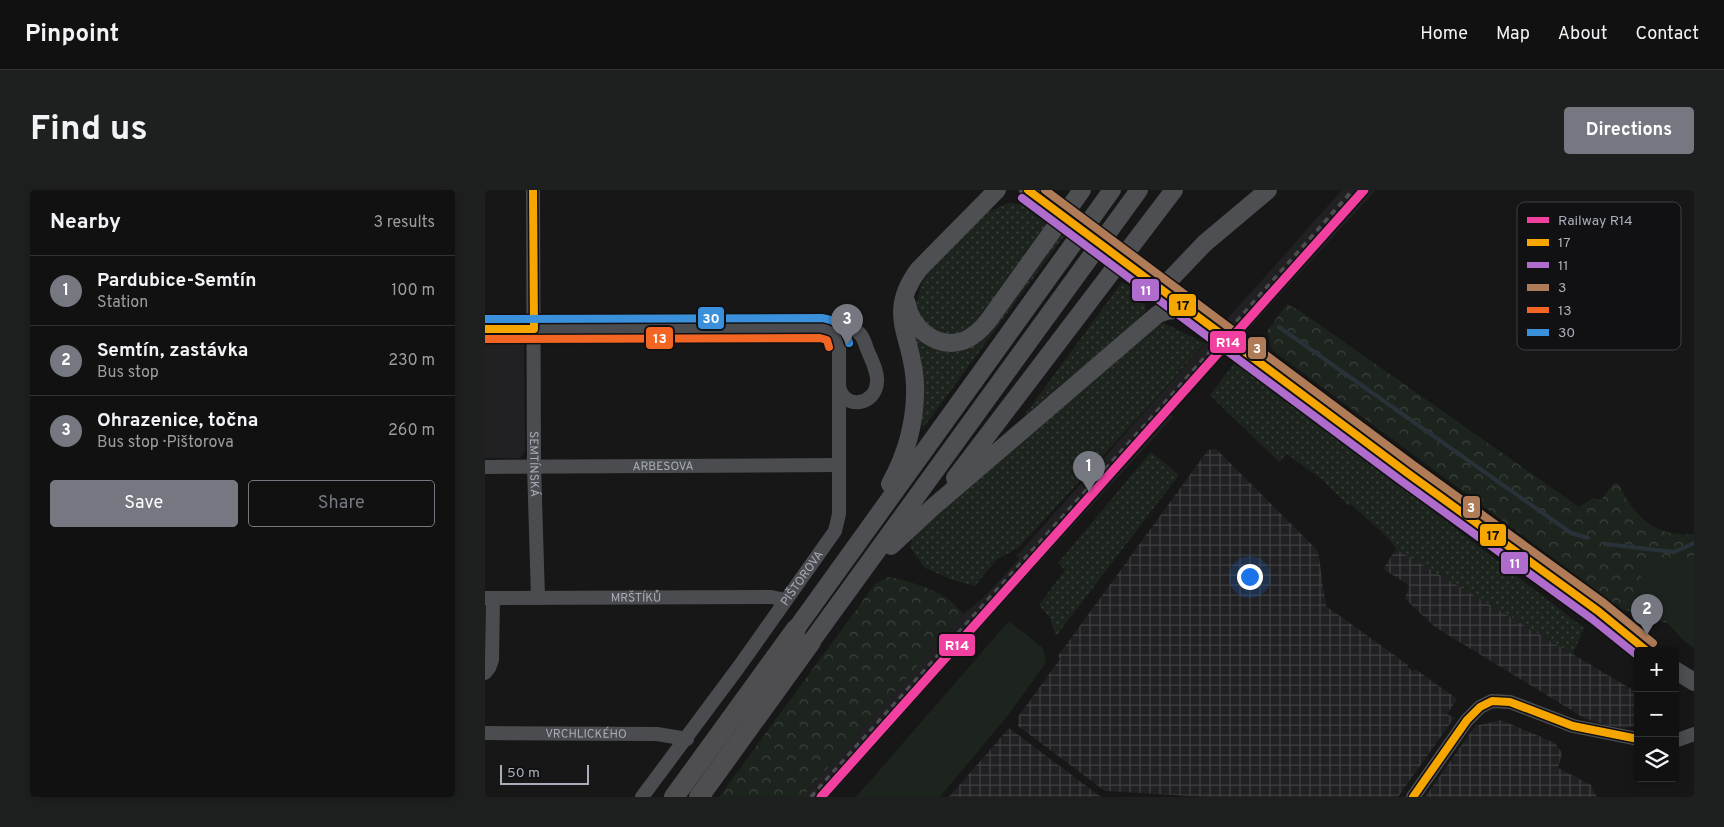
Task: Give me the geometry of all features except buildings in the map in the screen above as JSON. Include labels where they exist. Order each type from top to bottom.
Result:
[{"type":"highway","points":[[674,797],[796,629]]},
{"type":"highway","points":[[699,797],[811,642]]},
{"type":"main road","points":[[1029,190],[1133,269],[1598,611],[1642,647]]},
{"type":"main road","points":[[911,281],[907,296],[908,307],[917,327],[932,339],[941,342],[953,343],[971,337],[988,321],[1082,190]]},
{"type":"main road","points":[[796,629],[1113,190]]},
{"type":"main road","points":[[811,642],[1139,190]]},
{"type":"main road","points":[[933,507],[1174,190]]},
{"type":"main road","points":[[1161,289],[1205,243],[1268,190]]},
{"type":"main road","points":[[847,558],[897,470],[911,434],[915,401],[915,379],[912,355],[903,323],[901,309],[903,297],[911,281],[924,263],[991,194]]},
{"type":"main road","points":[[863,570],[933,507],[1158,314],[1170,310],[1178,310],[1197,316]]},
{"type":"main road","points":[[1531,563],[1590,616],[1635,647]]},
{"type":"main road","points":[[1679,673],[1694,682]]},
{"type":"street","name":"SEMTÍNSKÁ","points":[[533,190],[534,466],[538,598]]},
{"type":"street","name":"PIŠTOROVA","points":[[642,797],[687,739],[835,531],[839,514],[839,345],[838,338],[831,330],[821,328]]},
{"type":"street","points":[[485,329],[848,328],[859,332],[863,338],[875,372],[877,384],[871,396],[857,402],[846,400],[841,394],[839,385]]},
{"type":"street","name":"ARBESOVA","points":[[485,467],[839,465]]},
{"type":"street","name":"MRŠTÍKŮ","points":[[489,598],[771,597],[786,600]]},
{"type":"street","points":[[485,673],[492,660],[489,598]]},
{"type":"street","points":[[1413,797],[1467,720],[1481,707],[1492,701],[1510,702],[1573,726],[1634,738]]},
{"type":"street","name":"VRCHLICKÉHO","points":[[485,733],[657,734],[687,739]]},
{"type":"street","points":[[1679,740],[1694,734]]},
{"type":"shaded area","points":[[1342,190],[1376,190],[1171,414],[1173,417],[1012,593],[830,797],[802,797],[963,614],[983,598],[1018,560],[1019,558],[1016,556]]},
{"type":"shaded area","points":[[485,339],[518,339],[524,345],[525,451],[520,458],[485,458]]},
{"type":"shaded area","points":[[1216,449],[1318,551],[1326,606],[1408,665],[1407,667],[1413,671],[1415,669],[1457,699],[1447,714],[1454,718],[1398,797],[1207,797],[1105,791],[1018,726],[1018,717],[1060,659],[1058,656],[1208,450]]},
{"type":"shaded area","points":[[1396,549],[1634,691],[1634,725],[1626,728],[1605,725],[1584,718],[1435,627],[1405,599],[1409,585],[1383,569]]},
{"type":"shaded area","points":[[1501,720],[1555,743],[1562,753],[1558,768],[1591,785],[1597,797],[1425,797],[1475,726]]},
{"type":"shaded area","points":[[1009,728],[1101,797],[949,797]]},
{"type":"green space","points":[[1010,203],[1022,205],[1048,224],[976,325],[964,333],[952,336],[937,333],[925,324],[917,303],[921,285],[929,269],[988,211]]},
{"type":"green space","points":[[1059,233],[1064,236],[924,427],[920,424],[915,334],[953,349]]},
{"type":"green space","points":[[1122,282],[1145,296],[1146,311],[1024,416]]},
{"type":"green space","points":[[1287,304],[1300,311],[1579,507],[1593,498],[1601,500],[1614,483],[1617,483],[1634,509],[1655,528],[1673,533],[1694,534],[1694,557],[1638,559],[1657,611],[1669,624],[1622,609],[1272,350],[1267,331]]},
{"type":"green space","points":[[1163,323],[1205,343],[1018,548],[997,559],[975,586],[953,580],[925,568],[910,547],[912,539],[922,526],[1152,328]]},
{"type":"green space","points":[[1236,361],[1305,412],[1584,628],[1573,654],[1396,549],[1390,540],[1351,504],[1349,506],[1320,478],[1287,454],[1279,462],[1210,395]]},
{"type":"green space","points":[[1151,452],[1179,475],[1056,636],[1050,618],[1039,605],[1065,570],[1058,563]]},
{"type":"green space","points":[[1694,557],[1694,648],[1673,629],[1652,602],[1643,586],[1638,559]]},
{"type":"green space","points":[[888,577],[931,590],[947,598],[963,614],[802,797],[719,797],[875,584]]},
{"type":"green space","points":[[1009,621],[1043,648],[1046,663],[1009,714],[940,797],[856,797]]},
{"type":"waterway","points":[[1279,327],[1571,533],[1588,538]]},
{"type":"waterway","points":[[1605,544],[1674,552],[1694,543]]},
{"type":"railway","points":[[811,797],[1353,190]]},
{"type":"rail line","name":"R14","points":[[821,797],[1364,190]]},
{"type":"transit line","name":"17","points":[[533,190],[534,329]]},
{"type":"transit line","name":"17","points":[[1028,190],[1406,472],[1598,611],[1642,647]]},
{"type":"transit line","name":"3","points":[[1045,190],[1412,464],[1604,603],[1653,643]]},
{"type":"transit line","name":"11","points":[[1022,198],[1400,480],[1592,619],[1634,653]]},
{"type":"transit line","name":"30","points":[[485,319],[822,318],[840,326],[846,333],[849,343]]},
{"type":"transit line","name":"17","points":[[485,329],[534,329]]},
{"type":"transit line","name":"13","points":[[485,339],[820,338],[827,340],[829,347]]},
{"type":"transit line","name":"17","points":[[1413,797],[1467,720],[1480,707],[1492,701],[1510,702],[1573,726],[1634,738]]},
{"type":"place","name":"Ohrazenice, točna","points":[[847,345]]},
{"type":"place","name":"Pardubice-Semtín","points":[[1089,492]]},
{"type":"place","name":"Semtín, zastávka","points":[[1647,635]]}]
